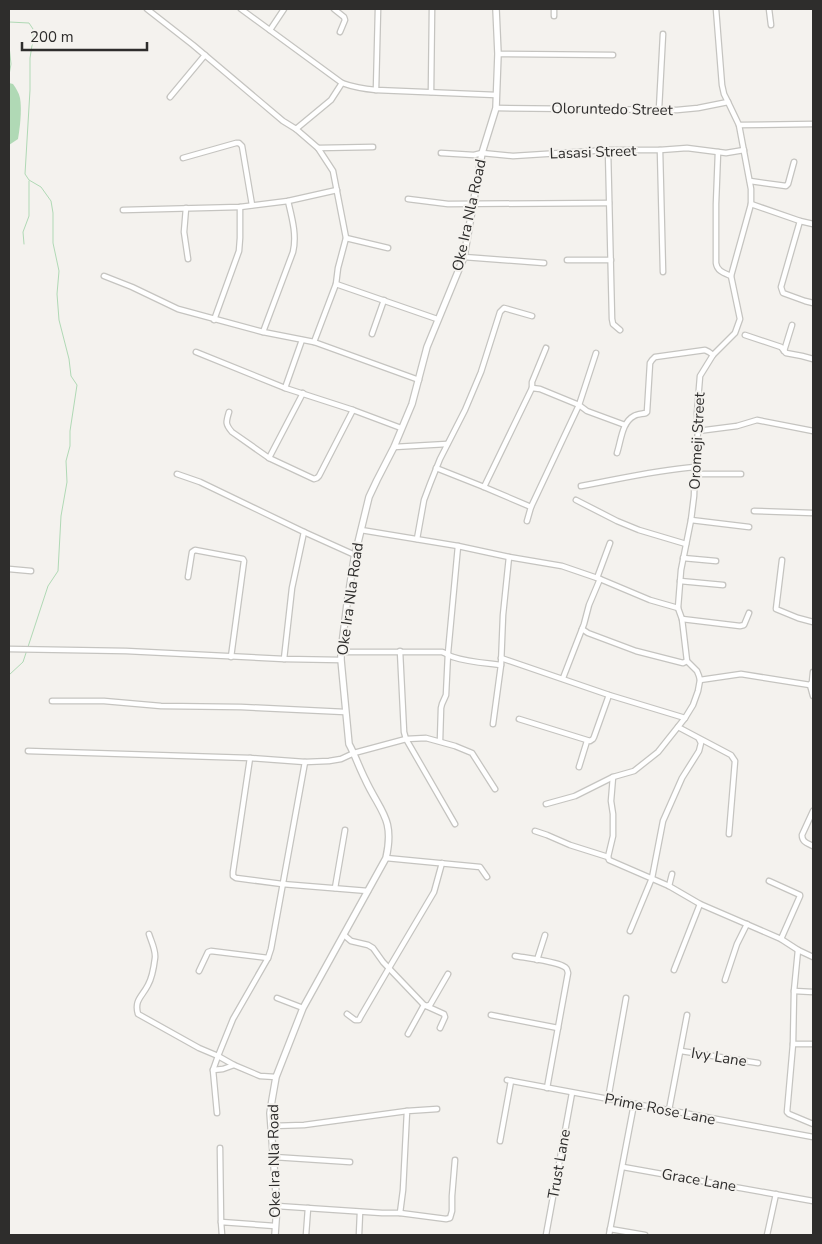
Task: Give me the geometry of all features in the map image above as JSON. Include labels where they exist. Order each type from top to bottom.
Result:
[{"type":"street","points":[[147,9],[205,55],[282,121],[296,129],[318,148],[333,171],[346,238],[336,284],[314,342]]},
{"type":"street","points":[[241,9],[342,83],[376,90],[496,95]]},
{"type":"street","points":[[270,30],[284,9]]},
{"type":"street","points":[[334,9],[344,16],[345,20],[340,32]]},
{"type":"street","points":[[376,90],[378,9]]},
{"type":"street","points":[[431,92],[432,9]]},
{"type":"street","name":"Oke Ira Nla Road","points":[[275,1235],[277,1206],[270,1113],[276,1077],[303,1008],[386,858],[390,840],[387,818],[365,780],[354,753],[348,744],[341,660],[347,604],[355,555],[370,497],[412,404],[427,347],[464,257],[482,153],[496,108],[498,54],[496,9]]},
{"type":"street","points":[[554,9],[554,16]]},
{"type":"street","name":"Oromeji Street","points":[[700,680],[697,671],[687,661],[682,619],[678,608],[683,558],[694,496],[700,376],[713,355],[735,333],[740,323],[731,276],[751,204],[750,181],[739,125],[722,85],[716,9]]},
{"type":"street","points":[[769,9],[771,25]]},
{"type":"street","points":[[659,109],[662,34]]},
{"type":"street","points":[[498,54],[613,55]]},
{"type":"street","points":[[170,97],[205,55]]},
{"type":"street","points":[[296,129],[331,100],[342,83]]},
{"type":"street","name":"Oloruntedo Street","points":[[496,108],[678,110],[728,102]]},
{"type":"street","points":[[739,125],[813,124]]},
{"type":"street","points":[[183,158],[240,143],[252,205]]},
{"type":"street","points":[[318,148],[373,147]]},
{"type":"street","name":"Lasasi Street","points":[[441,153],[474,155],[482,153],[513,156],[608,150],[687,148],[728,153],[744,150]]},
{"type":"street","points":[[608,150],[612,319],[613,324],[620,330]]},
{"type":"street","points":[[660,150],[663,272]]},
{"type":"street","points":[[718,152],[716,263],[719,270],[731,276]]},
{"type":"street","points":[[750,181],[786,186],[794,162]]},
{"type":"street","points":[[123,210],[240,207],[288,201],[337,190]]},
{"type":"street","points":[[408,199],[448,204],[609,203]]},
{"type":"street","points":[[262,332],[283,280],[295,242],[288,201]]},
{"type":"street","points":[[751,204],[813,224]]},
{"type":"street","points":[[214,320],[238,251],[240,207]]},
{"type":"street","points":[[186,208],[184,232],[188,259]]},
{"type":"street","points":[[800,221],[781,290],[783,293],[813,303]]},
{"type":"street","points":[[346,238],[388,248]]},
{"type":"street","points":[[464,257],[544,263]]},
{"type":"street","points":[[567,260],[611,260]]},
{"type":"street","points":[[104,276],[178,309],[262,332],[314,342],[419,380]]},
{"type":"street","points":[[336,284],[438,319]]},
{"type":"street","points":[[372,334],[384,300]]},
{"type":"street","points":[[417,539],[424,500],[436,468],[481,372],[500,312],[504,308],[532,316]]},
{"type":"street","points":[[784,352],[792,325]]},
{"type":"street","points":[[745,335],[782,347],[786,353],[813,359]]},
{"type":"street","points":[[285,388],[302,340]]},
{"type":"street","points":[[484,486],[532,388],[532,382],[546,348]]},
{"type":"street","points":[[617,453],[625,425],[636,414],[646,414],[647,412],[650,363],[652,360],[655,357],[705,350],[713,355]]},
{"type":"street","points":[[196,352],[285,388],[401,428]]},
{"type":"street","points":[[527,521],[531,507],[579,406],[596,353]]},
{"type":"street","points":[[532,388],[540,389],[587,411],[625,425]]},
{"type":"street","points":[[270,458],[304,393]]},
{"type":"street","points":[[229,412],[226,421],[232,432],[270,458],[314,479],[317,478],[353,410]]},
{"type":"street","points":[[698,431],[737,426],[757,420],[813,431]]},
{"type":"street","points":[[394,447],[447,444]]},
{"type":"street","points":[[581,486],[666,469],[695,466]]},
{"type":"street","points":[[436,468],[484,486],[531,507]]},
{"type":"street","points":[[177,474],[200,482],[355,555]]},
{"type":"street","points":[[695,474],[741,474]]},
{"type":"street","points":[[576,500],[639,530],[686,544]]},
{"type":"street","points":[[754,510],[813,513]]},
{"type":"street","points":[[691,520],[749,527]]},
{"type":"street","points":[[361,530],[562,566],[598,578],[650,600],[678,608]]},
{"type":"street","points":[[284,659],[292,588],[304,532]]},
{"type":"street","points":[[563,678],[582,629],[610,543]]},
{"type":"street","points":[[440,741],[441,708],[446,695],[458,546]]},
{"type":"street","points":[[188,577],[192,552],[194,550],[244,560],[231,657]]},
{"type":"street","points":[[493,724],[501,658],[509,557]]},
{"type":"street","points":[[683,558],[716,561]]},
{"type":"street","points":[[782,560],[776,609],[813,622]]},
{"type":"street","points":[[9,569],[31,571]]},
{"type":"street","points":[[680,581],[723,585]]},
{"type":"street","points":[[682,619],[740,626],[744,625],[749,613]]},
{"type":"street","points":[[582,629],[636,651],[683,663],[687,661]]},
{"type":"street","points":[[9,650],[126,651],[231,657],[341,660]]},
{"type":"street","points":[[400,651],[404,732],[406,739],[455,824]]},
{"type":"street","points":[[341,652],[442,652],[452,657],[474,662],[500,665]]},
{"type":"street","points":[[501,658],[609,695],[685,718]]},
{"type":"street","points":[[813,672],[810,685],[813,696]]},
{"type":"street","points":[[546,804],[575,796],[613,777],[634,771],[658,752],[693,705],[700,680],[741,674],[810,685]]},
{"type":"street","points":[[519,718],[587,741],[593,740],[609,695]]},
{"type":"street","points":[[52,701],[104,701],[161,706],[345,712]]},
{"type":"street","points":[[678,727],[730,754],[735,761],[729,834]]},
{"type":"street","points":[[28,752],[250,758],[305,762],[341,759],[354,753],[406,739],[426,738],[472,753],[495,789]]},
{"type":"street","points":[[630,931],[652,878],[663,821],[682,778],[699,751],[701,743],[699,739]]},
{"type":"street","points":[[579,767],[587,741]]},
{"type":"street","points":[[250,758],[233,876],[282,884],[368,891]]},
{"type":"street","points":[[217,1113],[214,1070],[233,1020],[271,950],[305,762]]},
{"type":"street","points":[[608,857],[612,836],[613,814],[611,801],[613,777]]},
{"type":"street","points":[[813,811],[802,839],[813,846]]},
{"type":"street","points":[[335,888],[345,830]]},
{"type":"street","points":[[535,831],[608,857],[609,860],[669,886],[700,904],[781,939],[813,957]]},
{"type":"street","points":[[386,858],[480,866],[487,877]]},
{"type":"street","points":[[347,1014],[355,1020],[359,1020],[434,892],[442,864]]},
{"type":"street","points":[[669,886],[672,874]]},
{"type":"street","points":[[769,880],[800,895],[781,939]]},
{"type":"street","points":[[674,970],[700,904]]},
{"type":"street","points":[[725,980],[737,944],[747,924]]},
{"type":"street","points":[[149,934],[155,955],[148,985],[136,1007],[138,1014],[234,1065],[260,1076],[276,1077]]},
{"type":"street","points":[[344,935],[351,941],[373,948],[425,1006],[445,1016],[440,1028]]},
{"type":"street","points":[[537,960],[545,935]]},
{"type":"street","points":[[798,950],[787,1112],[813,1124]]},
{"type":"street","points":[[199,971],[208,952],[211,951],[268,958]]},
{"type":"street","points":[[515,956],[562,966],[566,968],[568,973],[547,1088]]},
{"type":"street","points":[[408,1034],[425,1006],[430,1005],[448,974]]},
{"type":"street","points":[[794,991],[813,992]]},
{"type":"street","points":[[277,998],[303,1008]]},
{"type":"street","points":[[608,1099],[626,998]]},
{"type":"street","points":[[669,1110],[687,1015]]},
{"type":"street","points":[[491,1016],[558,1028]]},
{"type":"street","points":[[793,1044],[813,1044]]},
{"type":"street","name":"Ivy Lane","points":[[681,1051],[758,1063]]},
{"type":"street","points":[[214,1070],[223,1070],[234,1065]]},
{"type":"street","name":"Prime Rose Lane","points":[[500,1141],[509,1081],[813,1137]]},
{"type":"street","name":"Trust Lane","points":[[546,1235],[572,1093]]},
{"type":"street","points":[[610,1235],[634,1104]]},
{"type":"street","points":[[272,1126],[304,1125],[407,1111],[438,1109]]},
{"type":"street","points":[[400,1213],[407,1111]]},
{"type":"street","points":[[220,1148],[222,1235]]},
{"type":"street","points":[[274,1157],[350,1162]]},
{"type":"street","points":[[277,1206],[391,1214],[400,1213],[450,1218],[455,1160]]},
{"type":"street","name":"Grace Lane","points":[[623,1166],[813,1201]]},
{"type":"street","points":[[767,1235],[776,1194]]},
{"type":"street","points":[[306,1235],[308,1208]]},
{"type":"street","points":[[359,1235],[360,1212]]},
{"type":"street","points":[[221,1222],[275,1226]]},
{"type":"street","points":[[610,1229],[645,1235]]},
{"type":"shaded area","points":[[9,83],[13,84],[18,92],[21,108],[18,139],[9,145]]},
{"type":"waterway","points":[[9,22],[29,23],[33,29],[25,174],[29,180],[41,187],[51,201],[53,243],[59,271],[57,294],[59,320],[69,359],[71,376],[77,385],[70,431],[70,446],[66,461],[67,482],[61,516],[58,571],[48,586],[23,662],[9,675]]},
{"type":"waterway","points":[[9,46],[11,64],[9,75]]},
{"type":"waterway","points":[[24,244],[23,232],[29,216],[29,181]]}]
